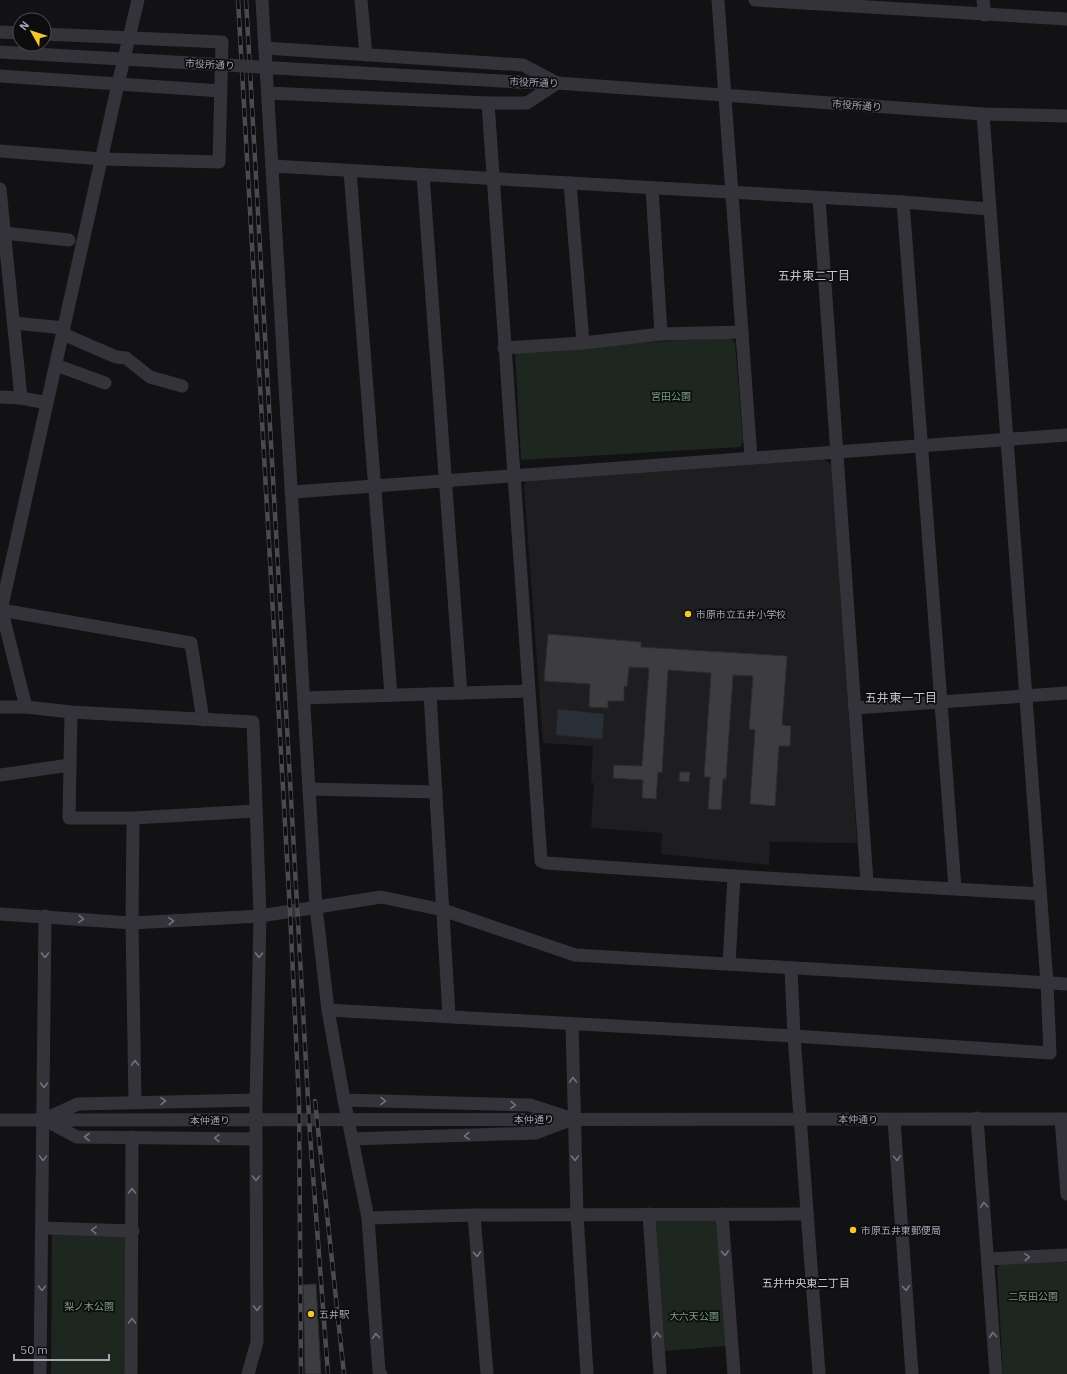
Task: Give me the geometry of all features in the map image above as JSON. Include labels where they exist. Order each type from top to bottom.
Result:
[{"type":"street","points":[[26,706],[1,607],[138,0]]},
{"type":"street","points":[[262,0],[316,907],[328,1010],[344,1100],[368,1218],[380,1374]]},
{"type":"street","points":[[361,0],[366,55]]},
{"type":"street","points":[[718,0],[751,458]]},
{"type":"street","points":[[755,0],[902,5],[985,15],[1067,19]]},
{"type":"street","points":[[984,0],[985,15]]},
{"type":"street","points":[[0,32],[12,33]]},
{"type":"street","points":[[0,151],[102,159],[219,162],[222,91],[222,42],[52,34]]},
{"type":"street","points":[[265,48],[523,65],[557,83],[527,103],[488,103],[268,93]]},
{"type":"street","name":"市役所通り","points":[[0,52],[517,82],[557,83],[983,114],[1067,116]]},
{"type":"street","points":[[0,76],[222,91]]},
{"type":"street","points":[[488,103],[492,179],[541,861],[546,863],[734,876],[867,882],[1040,894]]},
{"type":"street","points":[[328,1010],[794,1036],[1050,1054],[1047,983],[983,114]]},
{"type":"street","points":[[272,166],[903,202],[989,209]]},
{"type":"street","points":[[350,171],[391,695]]},
{"type":"street","points":[[423,175],[444,481],[461,693]]},
{"type":"street","points":[[570,183],[583,343]]},
{"type":"street","points":[[652,188],[661,334]]},
{"type":"street","points":[[0,189],[21,398]]},
{"type":"street","points":[[820,198],[836,452],[867,882]]},
{"type":"street","points":[[903,202],[955,888]]},
{"type":"street","points":[[4,233],[70,240]]},
{"type":"street","points":[[14,323],[63,331],[116,356],[126,358],[150,377],[182,386]]},
{"type":"street","points":[[504,348],[583,343],[661,334],[742,332]]},
{"type":"street","points":[[56,365],[105,383]]},
{"type":"street","points":[[0,397],[21,398],[47,403]]},
{"type":"street","points":[[292,492],[514,477],[1067,435]]},
{"type":"street","points":[[1,607],[191,643],[204,720]]},
{"type":"street","points":[[304,698],[529,691]]},
{"type":"street","points":[[855,708],[1067,693]]},
{"type":"street","points":[[430,694],[449,1016]]},
{"type":"street","points":[[0,707],[26,706],[71,712],[253,722],[260,916],[256,1100],[257,1342],[248,1374]]},
{"type":"street","points":[[71,712],[69,818],[133,818],[256,811]]},
{"type":"street","points":[[0,775],[70,765]]},
{"type":"street","points":[[310,789],[436,792]]},
{"type":"street","points":[[133,818],[132,922],[135,1102]]},
{"type":"street","points":[[729,964],[734,876]]},
{"type":"street","points":[[0,914],[132,922],[260,916],[381,897],[442,910],[575,955],[1067,984]]},
{"type":"street","points":[[40,1374],[46,916]]},
{"type":"street","points":[[791,968],[794,1036],[819,1374]]},
{"type":"street","points":[[572,1024],[573,1119],[577,1215],[587,1374]]},
{"type":"street","points":[[44,1119],[78,1104],[256,1100]]},
{"type":"street","points":[[344,1100],[530,1105],[573,1119]]},
{"type":"street","points":[[978,1118],[996,1374]]},
{"type":"street","points":[[44,1119],[76,1137],[256,1139]]},
{"type":"street","points":[[352,1139],[536,1133],[573,1119]]},
{"type":"street","points":[[1064,1119],[1067,1194]]},
{"type":"street","name":"本仲通り","points":[[0,1120],[1064,1119]]},
{"type":"street","points":[[894,1120],[912,1374]]},
{"type":"street","points":[[131,1374],[133,1231],[132,1137]]},
{"type":"street","points":[[649,1214],[660,1374]]},
{"type":"street","points":[[722,1214],[734,1374]]},
{"type":"street","points":[[368,1218],[474,1215],[807,1214]]},
{"type":"street","points":[[474,1215],[487,1374]]},
{"type":"street","points":[[43,1228],[133,1231]]},
{"type":"street","points":[[988,1259],[1067,1255]]},
{"type":"shaded area","name":"市原市立五井小学校","points":[[821,457],[832,465],[857,843],[770,842],[769,865],[661,854],[662,833],[591,828],[594,784],[591,781],[593,746],[543,743],[524,485],[530,479]]},
{"type":"shaded area","points":[[558,709],[604,714],[602,739],[556,735]]},
{"type":"green space","name":"宮田公園","points":[[730,337],[735,343],[743,442],[740,447],[521,460],[515,351]]},
{"type":"green space","name":"大六天公園","points":[[716,1220],[727,1346],[665,1351],[656,1221]]},
{"type":"green space","name":"梨ノ木公園","points":[[52,1235],[128,1237],[127,1374],[51,1374]]},
{"type":"green space","name":"二反田公園","points":[[1064,1259],[1067,1263],[1067,1374],[1003,1374],[997,1268],[1002,1261]]},
{"type":"building","points":[[548,634],[641,642],[641,647],[787,656],[782,725],[791,726],[790,746],[779,746],[775,806],[750,804],[755,730],[749,729],[753,676],[733,675],[726,779],[723,779],[721,810],[708,809],[710,777],[704,777],[711,673],[668,670],[662,773],[658,772],[656,799],[642,798],[643,780],[613,778],[614,765],[642,766],[649,668],[629,667],[627,687],[624,686],[624,701],[608,701],[608,708],[589,707],[590,684],[544,681]]},
{"type":"building","points":[[680,772],[690,772],[689,782],[679,781]]},
{"type":"building","name":"五井駅","points":[[316,1284],[321,1374],[305,1374],[303,1285]]},
{"type":"railway","points":[[238,0],[290,911],[299,1102],[301,1374]]},
{"type":"railway","points":[[246,0],[310,1135],[328,1374]]},
{"type":"railway","points":[[315,1101],[344,1374]]},
{"type":"place","name":"市原市立五井小学校","points":[[688,614]]},
{"type":"place","name":"市原五井東郵便局","points":[[853,1230]]},
{"type":"place","name":"五井駅","points":[[311,1314]]},
{"type":"district","name":"五井東二丁目","points":[[814,276]]},
{"type":"district","name":"五井東一丁目","points":[[901,698]]},
{"type":"district","name":"五井中央東二丁目","points":[[806,1283]]}]
